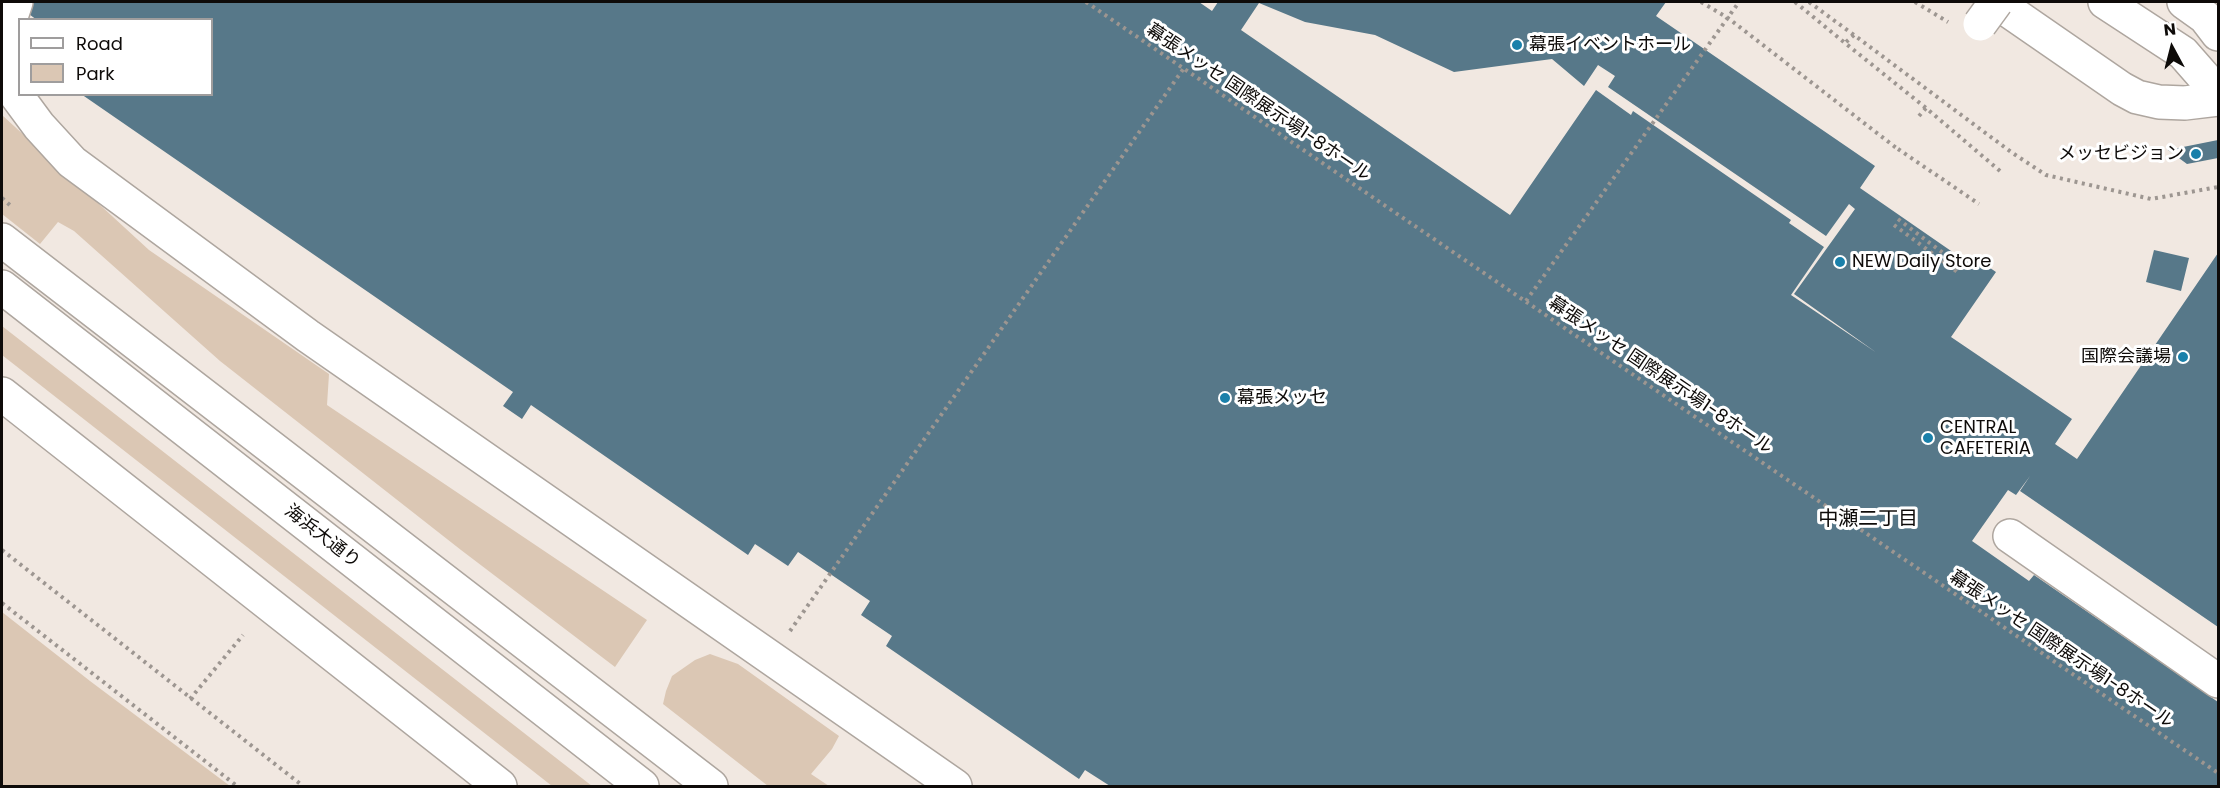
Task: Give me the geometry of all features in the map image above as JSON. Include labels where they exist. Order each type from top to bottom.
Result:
[{"type":"street","points":[[16,2],[5,35],[2,58],[11,88],[39,126],[72,162],[308,336],[955,786]]},
{"type":"street","points":[[2105,2],[2183,53],[2218,93]]},
{"type":"street","points":[[2184,2],[2205,17],[2218,34]]},
{"type":"street","points":[[1991,9],[2137,97],[2159,102],[2185,103],[2218,99]]},
{"type":"street","points":[[2,240],[711,786]]},
{"type":"street","name":"海浜大通り","points":[[2,286],[642,786]]},
{"type":"street","points":[[5,404],[500,786]]},
{"type":"street","points":[[2010,536],[2218,681]]},
{"type":"path","name":"幕張メッセ 国際展示場1-8ホール","points":[[1086,2],[2218,773]]},
{"type":"path","points":[[1701,2],[1728,18],[1898,149],[1979,204]]},
{"type":"path","points":[[1526,302],[1740,2]]},
{"type":"path","points":[[1795,2],[2000,171]]},
{"type":"path","points":[[1809,2],[2011,152],[2046,175],[2151,199],[2218,187]]},
{"type":"path","points":[[1845,43],[1854,35]]},
{"type":"path","points":[[771,658],[1184,69]]},
{"type":"path","points":[[1919,116],[1926,108]]},
{"type":"path","points":[[1898,219],[1963,268]]},
{"type":"path","points":[[1894,225],[1960,274]]},
{"type":"path","points":[[2,550],[303,786]]},
{"type":"path","points":[[2,603],[237,786]]},
{"type":"path","points":[[190,699],[243,635]]},
{"type":"green space","points":[[2,115],[149,250],[329,374],[327,405],[647,620],[615,667],[461,550],[220,361],[74,231],[58,222],[40,244],[2,214]]},
{"type":"green space","points":[[2,326],[592,786],[552,786],[2,355]]},
{"type":"green space","points":[[2,612],[90,681],[230,786],[2,786]]},
{"type":"green space","points":[[710,654],[738,664],[839,736],[832,749],[811,774],[829,786],[768,786],[663,704],[672,676],[695,660]]},
{"type":"building","name":"幕張メッセ","points":[[22,2],[1199,2],[1212,11],[1218,2],[1666,2],[1656,16],[1875,166],[1860,188],[1967,262],[1971,255],[1996,272],[1951,337],[2072,419],[2055,444],[2077,459],[2218,253],[2218,627],[2020,491],[2030,476],[2016,495],[2008,490],[1972,541],[2029,581],[2034,575],[2218,702],[2218,786],[1110,786],[1085,770],[1079,779],[886,646],[892,636],[861,615],[870,601],[798,552],[788,566],[755,544],[748,555],[531,405],[522,419],[503,406],[513,392],[84,96],[213,96],[213,18],[34,18],[18,6]],"holes":[[[1259,3],[1305,22],[1375,35],[1454,72],[1552,59],[1584,86],[1598,65],[1615,76],[1608,87],[1826,236],[1849,204],[1855,209],[1794,294],[1877,353],[1791,295],[1824,247],[1789,223],[1791,220],[1633,111],[1631,115],[1596,90],[1510,215],[1241,30]]]},
{"type":"building","name":"メッセビジョン","points":[[2218,140],[2218,158],[2187,164],[2168,150]]},
{"type":"building","points":[[2154,250],[2189,258],[2181,291],[2146,282]]},
{"type":"place","name":"幕張イベントホール","points":[[1517,45]]},
{"type":"place","name":"メッセビジョン","points":[[2196,154]]},
{"type":"place","name":"NEW Daily Store","points":[[1840,262]]},
{"type":"place","name":"国際会議場","points":[[2183,357]]},
{"type":"place","name":"幕張メッセ","points":[[1225,398]]},
{"type":"place","name":"CENTRAL CAFETERIA","points":[[1928,438]]},
{"type":"district","name":"中瀬二丁目","points":[[1868,520]]}]
